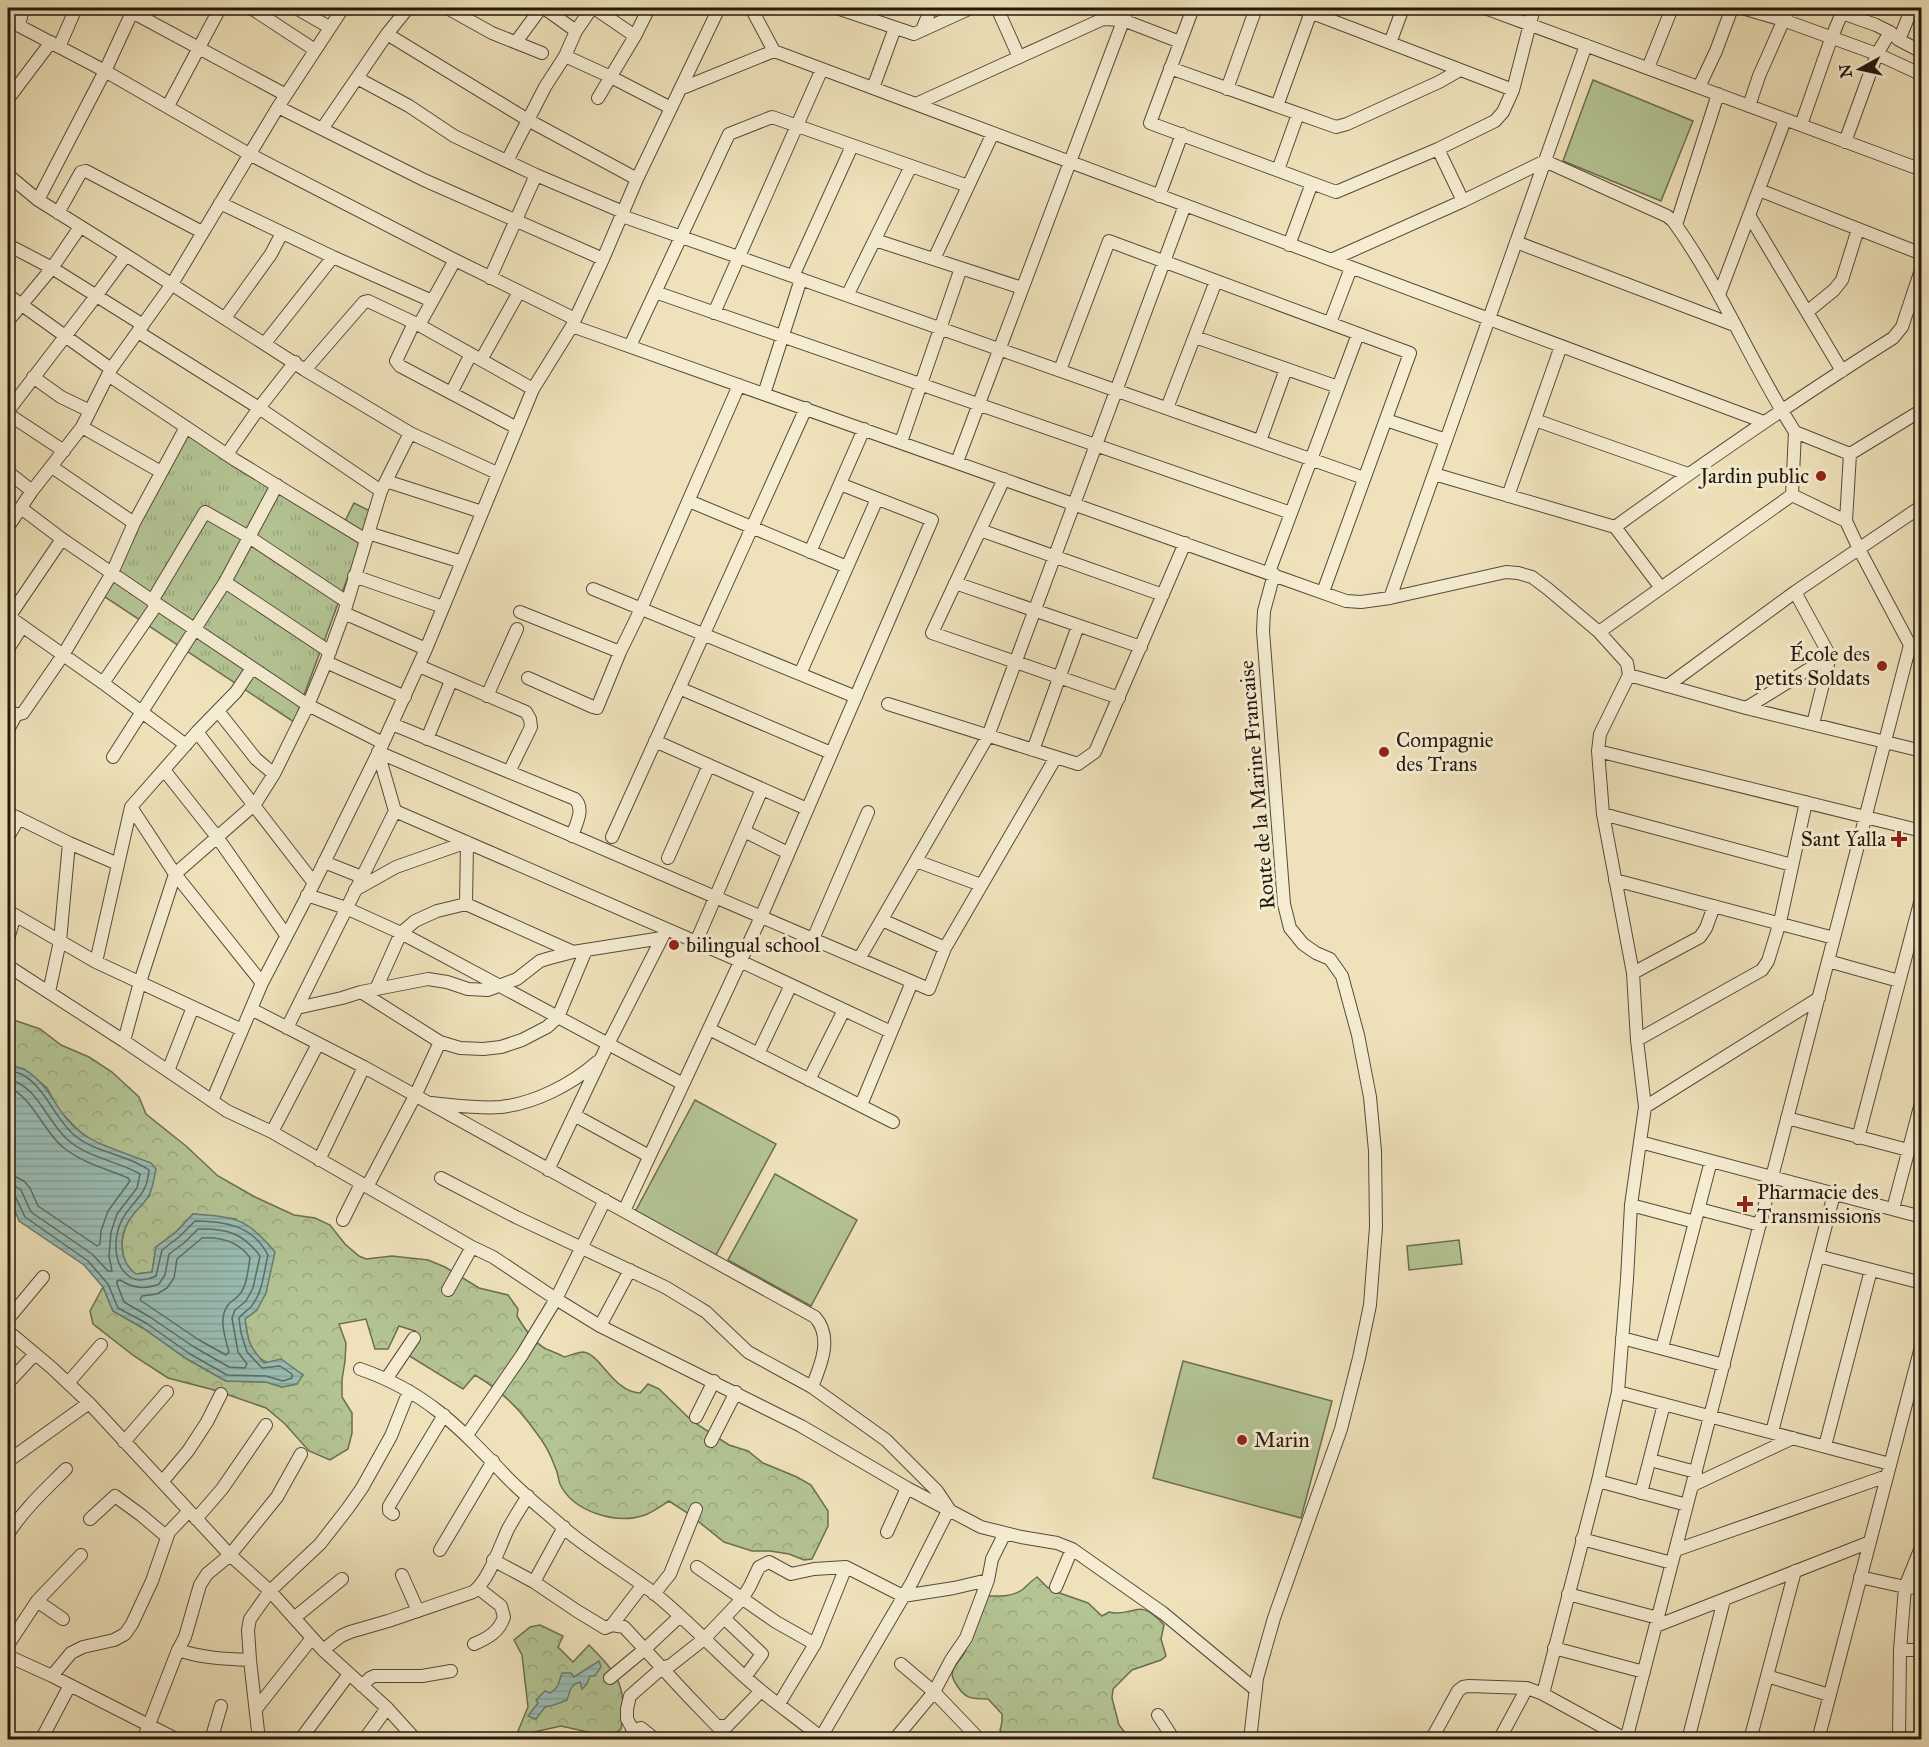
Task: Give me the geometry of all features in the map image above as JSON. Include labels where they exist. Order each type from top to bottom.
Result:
[{"type":"street","points":[[23,8],[13,23],[105,71],[249,154],[573,322],[630,346],[1346,601],[1361,602],[1390,598],[1506,572],[1532,577],[1599,632],[1628,663],[1629,675],[1600,734],[1598,751],[1603,814],[1633,973],[1637,1040],[1645,1107],[1631,1205],[1618,1392],[1598,1481],[1543,1694]]},
{"type":"street","points":[[8,99],[55,45],[76,8]]},
{"type":"street","points":[[168,106],[220,8]]},
{"type":"street","points":[[251,8],[315,50]]},
{"type":"street","points":[[296,8],[329,27]]},
{"type":"street","points":[[8,528],[32,491],[82,427],[109,372],[172,284],[278,107],[343,8]]},
{"type":"street","points":[[322,129],[387,34],[408,8]]},
{"type":"street","points":[[447,8],[492,33],[542,53]]},
{"type":"street","points":[[516,42],[542,8],[576,31]]},
{"type":"street","points":[[507,161],[545,87],[589,12],[594,8],[635,36]]},
{"type":"street","points":[[598,98],[650,8]]},
{"type":"street","points":[[212,1101],[262,983],[405,697],[533,389],[573,322],[637,179],[719,8]]},
{"type":"street","points":[[752,8],[774,51],[1764,422]]},
{"type":"street","points":[[837,8],[865,12],[895,28],[914,34],[971,8]]},
{"type":"street","points":[[922,30],[931,8]]},
{"type":"street","points":[[997,8],[1019,57]]},
{"type":"street","points":[[957,462],[1128,8]]},
{"type":"street","points":[[1193,8],[1150,123],[1336,192],[1438,149],[1495,121],[1503,112],[1513,90],[1534,8]]},
{"type":"street","points":[[1227,89],[1256,8]]},
{"type":"street","points":[[1390,43],[1402,8]]},
{"type":"street","points":[[1485,8],[1922,170]]},
{"type":"street","points":[[1648,68],[1672,8]]},
{"type":"street","points":[[1699,87],[1716,51],[1732,8]]},
{"type":"street","points":[[1742,8],[1783,20],[1877,54],[1916,72],[1922,66]]},
{"type":"street","points":[[1749,106],[1759,76],[1789,8]]},
{"type":"street","points":[[1845,142],[1877,54],[1894,36],[1912,8]]},
{"type":"street","points":[[38,200],[105,71],[133,10],[286,95]]},
{"type":"street","points":[[1277,106],[1305,10],[1513,90]]},
{"type":"street","points":[[1801,126],[1843,10],[1922,52]]},
{"type":"street","points":[[916,105],[1103,19],[1123,20],[1180,42]]},
{"type":"street","points":[[873,88],[895,28]]},
{"type":"street","points":[[387,34],[528,120],[637,179]]},
{"type":"street","points":[[1390,598],[1586,45]]},
{"type":"street","points":[[680,90],[774,51]]},
{"type":"street","points":[[565,56],[671,108]]},
{"type":"street","points":[[1170,68],[1336,127],[1439,82],[1460,70]]},
{"type":"street","points":[[714,313],[822,69]]},
{"type":"street","points":[[357,78],[409,106],[454,136],[622,214],[681,237],[1364,477]]},
{"type":"street","points":[[1676,225],[1718,94]]},
{"type":"street","points":[[278,107],[423,180],[603,259]]},
{"type":"street","points":[[1278,170],[1298,114]]},
{"type":"street","points":[[630,346],[729,134],[772,117],[968,186]]},
{"type":"street","points":[[1719,295],[1785,120]]},
{"type":"street","points":[[934,259],[993,134]]},
{"type":"street","points":[[1159,196],[1182,134]]},
{"type":"street","points":[[764,393],[797,277],[852,146]]},
{"type":"street","points":[[1438,149],[1464,201]]},
{"type":"street","points":[[1331,260],[1464,201],[1545,160]]},
{"type":"street","points":[[1545,160],[1667,216],[1676,225],[1719,295],[1795,432],[1792,495]]},
{"type":"street","points":[[848,294],[911,166]]},
{"type":"street","points":[[58,213],[81,172],[86,171],[202,232]]},
{"type":"street","points":[[8,175],[38,200],[300,366],[410,433],[497,473]]},
{"type":"street","points":[[490,278],[536,175]]},
{"type":"street","points":[[1289,244],[1312,183]]},
{"type":"street","points":[[1759,190],[1922,254]]},
{"type":"street","points":[[220,203],[432,301]]},
{"type":"street","points":[[859,959],[988,736],[1185,205]]},
{"type":"street","points":[[1749,215],[1842,371]]},
{"type":"street","points":[[8,321],[19,304],[52,268],[80,227]]},
{"type":"street","points":[[1807,312],[1834,290],[1842,280],[1857,229]]},
{"type":"street","points":[[225,318],[271,254],[282,233]]},
{"type":"street","points":[[875,240],[1022,288]]},
{"type":"street","points":[[1060,370],[1109,241],[1410,353],[1323,592]]},
{"type":"street","points":[[1516,242],[1734,325]]},
{"type":"street","points":[[8,251],[14,248],[52,268],[259,408],[383,486],[482,512]]},
{"type":"street","points":[[64,451],[8,412],[126,255]]},
{"type":"street","points":[[266,343],[333,257]]},
{"type":"street","points":[[455,260],[396,361],[400,366],[517,428]]},
{"type":"street","points":[[1615,527],[1781,410],[1893,338],[1902,327],[1922,267]]},
{"type":"street","points":[[901,442],[962,268]]},
{"type":"street","points":[[1330,323],[1351,268]]},
{"type":"street","points":[[1167,408],[1216,281]]},
{"type":"street","points":[[450,393],[519,292]]},
{"type":"street","points":[[655,292],[1291,513]]},
{"type":"street","points":[[8,296],[186,427],[277,485],[367,536],[462,562]]},
{"type":"street","points":[[226,454],[259,408],[368,300],[417,324],[533,389]]},
{"type":"street","name":"Route de la Marine Francaise","points":[[1250,1740],[1257,1678],[1274,1618],[1341,1428],[1359,1358],[1370,1305],[1376,1227],[1375,1150],[1370,1097],[1358,1035],[1342,976],[1330,959],[1316,953],[1296,936],[1290,928],[1284,904],[1263,632],[1264,611],[1272,573],[1291,513],[1358,334]]},
{"type":"street","points":[[1195,337],[1338,387]]},
{"type":"street","points":[[1508,496],[1561,346]]},
{"type":"street","points":[[1260,441],[1286,369]]},
{"type":"street","points":[[33,377],[61,396],[90,411]]},
{"type":"street","points":[[528,678],[597,708],[739,385]]},
{"type":"street","points":[[612,837],[806,408]]},
{"type":"street","points":[[1850,454],[1922,410]]},
{"type":"street","points":[[1386,420],[1446,440]]},
{"type":"street","points":[[1535,420],[1688,474]]},
{"type":"street","points":[[82,427],[161,472]]},
{"type":"street","points":[[8,730],[12,712],[22,713],[63,655],[112,573],[135,523],[186,427]]},
{"type":"street","points":[[810,552],[864,429]]},
{"type":"street","points":[[1795,432],[1850,454]]},
{"type":"street","points":[[124,1041],[140,982],[175,874],[255,804],[274,774],[308,705],[328,657],[383,486],[410,433]]},
{"type":"street","points":[[1431,1740],[1458,1691],[1463,1687],[1527,1688],[1543,1694],[1627,1739],[1885,742],[1916,646],[1859,549],[1846,521],[1850,454]]},
{"type":"street","points":[[52,467],[135,523]]},
{"type":"street","points":[[1434,474],[1615,527],[1661,588]]},
{"type":"street","points":[[10,478],[32,491]]},
{"type":"street","points":[[1004,479],[932,633],[1119,698]]},
{"type":"street","points":[[624,1210],[761,917],[932,520],[840,484]]},
{"type":"street","points":[[113,757],[225,582],[277,485]]},
{"type":"street","points":[[1792,495],[1846,521]]},
{"type":"street","points":[[1599,632],[1792,495]]},
{"type":"street","points":[[800,674],[877,499]]},
{"type":"street","points":[[689,501],[847,567]]},
{"type":"street","points":[[1667,686],[1796,592],[1921,507]]},
{"type":"street","points":[[21,508],[62,539],[195,630],[308,705],[380,748],[572,836],[929,989],[945,948],[1056,757]]},
{"type":"street","points":[[104,683],[154,602],[205,512],[249,537],[345,607],[426,649]]},
{"type":"street","points":[[980,530],[1163,595]]},
{"type":"street","points":[[62,539],[8,616],[104,683],[186,745]]},
{"type":"street","points":[[888,704],[1078,764],[1095,752],[1185,543]]},
{"type":"street","points":[[354,576],[443,607]]},
{"type":"street","points":[[225,582],[328,657],[405,697]]},
{"type":"street","points":[[955,584],[1141,647]]},
{"type":"street","points":[[593,589],[856,697]]},
{"type":"street","points":[[1796,592],[1830,656],[1814,724]]},
{"type":"street","points":[[520,612],[620,652]]},
{"type":"street","points":[[1033,750],[1078,626]]},
{"type":"street","points":[[8,649],[22,627]]},
{"type":"street","points":[[487,696],[517,630]]},
{"type":"street","points":[[1746,708],[1830,656]]},
{"type":"street","points":[[418,666],[526,712],[531,727],[508,772]]},
{"type":"street","points":[[96,962],[130,807],[236,692],[252,668]]},
{"type":"street","points":[[1629,675],[1746,708],[1922,751]]},
{"type":"street","points":[[427,739],[451,681]]},
{"type":"street","points":[[679,688],[831,753]]},
{"type":"street","points":[[218,711],[256,759],[274,774]]},
{"type":"street","points":[[392,724],[575,798],[580,808],[572,836]]},
{"type":"street","points":[[197,732],[314,883]]},
{"type":"street","points":[[655,741],[807,809]]},
{"type":"street","points":[[287,1028],[395,811],[380,748]]},
{"type":"street","points":[[1598,751],[1922,831]]},
{"type":"street","points":[[668,858],[709,765]]},
{"type":"street","points":[[164,770],[217,837],[286,935]]},
{"type":"street","points":[[696,942],[762,789]]},
{"type":"street","points":[[1637,1040],[1762,970],[1768,961],[1780,922],[1806,802]]},
{"type":"street","points":[[130,807],[175,874],[262,983]]},
{"type":"street","points":[[395,811],[664,934],[696,942],[740,961],[891,1032]]},
{"type":"street","points":[[813,939],[868,812]]},
{"type":"street","points":[[8,813],[118,864]]},
{"type":"street","points":[[1603,814],[1792,865]]},
{"type":"street","points":[[8,837],[20,818]]},
{"type":"street","points":[[744,831],[788,853]]},
{"type":"street","points":[[49,992],[60,941],[69,843]]},
{"type":"street","points":[[356,890],[396,867],[467,843]]},
{"type":"street","points":[[466,904],[467,843]]},
{"type":"street","points":[[916,861],[981,885]]},
{"type":"street","points":[[324,862],[362,877]]},
{"type":"street","points":[[1615,880],[1834,938]]},
{"type":"street","points":[[307,895],[346,908],[401,933],[683,1084]]},
{"type":"street","points":[[1858,1138],[1921,898]]},
{"type":"street","points":[[376,989],[401,933],[415,921],[437,911],[466,904],[573,952]]},
{"type":"street","points":[[1633,973],[1700,937],[1714,906]]},
{"type":"street","points":[[8,939],[11,913],[96,962],[242,1030]]},
{"type":"street","points":[[882,920],[945,948]]},
{"type":"street","points":[[297,1008],[428,979],[468,989],[488,990],[517,979],[540,961],[664,934]]},
{"type":"street","points":[[548,1170],[601,1058],[664,934]]},
{"type":"street","points":[[361,992],[440,1042],[460,1048],[501,1047],[522,1040],[547,1027],[558,1017],[586,950]]},
{"type":"street","points":[[1828,961],[1899,981]]},
{"type":"street","points":[[8,966],[227,1111],[272,1132],[493,1257],[600,1326],[801,1426],[907,1488],[981,1527],[1057,1543],[1072,1549],[1163,1613],[1256,1690]]},
{"type":"street","points":[[861,1106],[912,982]]},
{"type":"street","points":[[758,1054],[791,985]]},
{"type":"street","points":[[1645,1107],[1819,998]]},
{"type":"street","points":[[168,1071],[193,1007]]},
{"type":"street","points":[[251,1009],[364,1067],[815,1317],[825,1335],[820,1365],[812,1387]]},
{"type":"street","points":[[809,1080],[844,1010]]},
{"type":"street","points":[[709,1029],[893,1122]]},
{"type":"street","points":[[343,1220],[415,1096],[440,1042]]},
{"type":"street","points":[[272,1132],[318,1044]]},
{"type":"street","points":[[427,1103],[500,1107],[527,1102],[555,1090],[586,1072],[601,1058]]},
{"type":"street","points":[[319,1160],[364,1067]]},
{"type":"street","points":[[1893,1209],[1922,1099]]},
{"type":"street","points":[[574,1114],[649,1156]]},
{"type":"street","points":[[1788,1118],[1908,1150]]},
{"type":"street","points":[[1640,1142],[1922,1217]]},
{"type":"street","points":[[1662,1348],[1711,1161]]},
{"type":"street","points":[[441,1178],[516,1217],[665,1287],[706,1312],[748,1352],[812,1387],[886,1440],[937,1491],[949,1509]]},
{"type":"street","points":[[1772,1432],[1834,1194]]},
{"type":"street","points":[[467,1435],[522,1355],[555,1299],[605,1200]]},
{"type":"street","points":[[1631,1205],[1695,1222]]},
{"type":"street","points":[[1699,1209],[1760,1225]]},
{"type":"street","points":[[448,1290],[472,1247]]},
{"type":"street","points":[[1818,1256],[1922,1283]]},
{"type":"street","points":[[600,1326],[630,1270]]},
{"type":"street","points":[[1825,1446],[1871,1270]]},
{"type":"street","points":[[8,1319],[43,1277]]},
{"type":"street","points":[[8,1331],[89,1403],[192,1516],[270,1591],[323,1650],[387,1708],[416,1740]]},
{"type":"street","points":[[387,1378],[414,1338]]},
{"type":"street","points":[[1622,1338],[1724,1365]]},
{"type":"street","points":[[68,1383],[101,1345]]},
{"type":"street","points":[[1818,1740],[1921,1346]]},
{"type":"street","points":[[8,1383],[35,1354]]},
{"type":"street","points":[[360,1369],[387,1378],[444,1415],[493,1461],[501,1472],[564,1527],[654,1594],[761,1691],[822,1738],[903,1596],[949,1509]]},
{"type":"street","points":[[696,1418],[714,1382]]},
{"type":"street","points":[[259,1740],[250,1659],[248,1630],[250,1619],[270,1591],[320,1544],[348,1508],[391,1436],[409,1391]]},
{"type":"street","points":[[124,1442],[167,1392]]},
{"type":"street","points":[[711,1441],[736,1392]]},
{"type":"street","points":[[1618,1392],[1825,1446],[1888,1470]]},
{"type":"street","points":[[162,1482],[188,1451],[207,1422],[221,1394]]},
{"type":"street","points":[[8,1461],[89,1403]]},
{"type":"street","points":[[1641,1493],[1664,1404]]},
{"type":"street","points":[[393,1514],[389,1511],[388,1506],[444,1415]]},
{"type":"street","points":[[52,1676],[71,1653],[83,1647],[114,1640],[125,1634],[152,1581],[169,1532],[192,1516],[222,1489],[266,1425]]},
{"type":"street","points":[[1650,1460],[1694,1478],[1792,1438]]},
{"type":"street","points":[[143,1740],[188,1629],[200,1585],[207,1574],[230,1555],[278,1497],[301,1454]]},
{"type":"street","points":[[441,1550],[493,1461]]},
{"type":"street","points":[[8,1534],[25,1509],[66,1469]]},
{"type":"street","points":[[1676,1550],[1888,1470]]},
{"type":"street","points":[[1598,1481],[1687,1505]]},
{"type":"street","points":[[887,1532],[907,1488]]},
{"type":"street","points":[[90,1519],[115,1496],[167,1537]]},
{"type":"street","points":[[323,1650],[350,1632],[473,1592],[488,1573],[509,1527],[528,1496]]},
{"type":"street","points":[[654,1594],[670,1574],[696,1509]]},
{"type":"street","points":[[534,1582],[564,1527]]},
{"type":"street","points":[[894,1740],[934,1692],[966,1638],[988,1580],[992,1559],[1005,1533]]},
{"type":"street","points":[[1582,1539],[1672,1563]]},
{"type":"street","points":[[1568,1594],[1657,1622],[1724,1600],[1869,1542]]},
{"type":"street","points":[[1899,1740],[1900,1650],[1905,1587],[1922,1545]]},
{"type":"street","points":[[1056,1587],[1072,1549]]},
{"type":"street","points":[[8,1645],[37,1601],[81,1555]]},
{"type":"street","points":[[493,1560],[534,1582],[605,1628],[612,1625],[642,1586]]},
{"type":"street","points":[[656,1740],[641,1728],[632,1735],[627,1719],[630,1696],[662,1668],[671,1665],[704,1639],[725,1619],[742,1599],[759,1567],[765,1563],[769,1562],[791,1574],[814,1569],[846,1567],[903,1596],[988,1580]]},
{"type":"street","points":[[697,1567],[776,1622],[815,1644]]},
{"type":"street","points":[[779,1704],[815,1644],[846,1567]]},
{"type":"street","points":[[1750,1740],[1795,1571]]},
{"type":"street","points":[[402,1575],[418,1611]]},
{"type":"street","points":[[1860,1577],[1905,1587],[1922,1588]]},
{"type":"street","points":[[294,1618],[342,1579]]},
{"type":"street","points":[[474,1644],[490,1637],[498,1629],[504,1617],[501,1606],[478,1588]]},
{"type":"street","points":[[1688,1740],[1724,1600]]},
{"type":"street","points":[[37,1601],[63,1619]]},
{"type":"street","points":[[610,1678],[679,1617]]},
{"type":"street","points":[[725,1619],[762,1653],[745,1677]]},
{"type":"street","points":[[612,1625],[624,1627],[717,1725],[727,1726],[761,1691]]},
{"type":"street","points":[[256,1709],[312,1638]]},
{"type":"street","points":[[1554,1648],[1644,1672]]},
{"type":"street","points":[[178,1650],[192,1655],[223,1659],[250,1659]]},
{"type":"street","points":[[1900,1650],[1922,1650]]},
{"type":"street","points":[[8,1656],[178,1740]]},
{"type":"street","points":[[901,1664],[934,1692],[979,1739]]},
{"type":"street","points":[[362,1686],[374,1676],[422,1676],[451,1671]]},
{"type":"street","points":[[300,1740],[320,1710],[349,1674]]},
{"type":"street","points":[[1767,1676],[1829,1695]]},
{"type":"street","points":[[41,1740],[70,1685]]},
{"type":"street","points":[[1501,1739],[1527,1688]]},
{"type":"street","points":[[211,1740],[221,1706]]},
{"type":"street","points":[[364,1740],[387,1708]]},
{"type":"street","points":[[1158,1715],[1174,1740]]},
{"type":"green space","points":[[1593,80],[1693,121],[1661,201],[1563,161]]},
{"type":"green space","points":[[185,428],[345,521],[354,503],[372,512],[294,722],[99,593]]},
{"type":"green space","points":[[8,1018],[40,1029],[61,1045],[89,1057],[112,1072],[139,1097],[146,1114],[186,1146],[218,1176],[294,1215],[315,1218],[330,1225],[345,1244],[366,1259],[392,1256],[428,1260],[445,1267],[479,1288],[508,1295],[518,1309],[517,1316],[533,1339],[541,1346],[564,1357],[581,1352],[589,1354],[615,1380],[630,1391],[640,1393],[648,1384],[659,1389],[692,1421],[729,1445],[748,1451],[763,1463],[811,1485],[828,1511],[828,1526],[812,1559],[804,1560],[789,1554],[770,1551],[752,1551],[724,1542],[669,1501],[648,1514],[634,1518],[609,1517],[585,1509],[566,1494],[544,1444],[508,1400],[475,1375],[463,1389],[403,1352],[415,1331],[399,1326],[388,1349],[375,1349],[366,1319],[339,1324],[346,1343],[342,1397],[352,1413],[352,1433],[348,1449],[330,1460],[309,1451],[285,1424],[266,1408],[214,1390],[168,1378],[134,1356],[93,1324],[90,1311],[103,1287],[113,1311],[143,1328],[187,1359],[226,1381],[266,1382],[282,1387],[296,1384],[303,1375],[263,1360],[257,1356],[250,1345],[245,1319],[257,1310],[236,1219],[193,1214],[175,1233],[156,1247],[152,1272],[136,1274],[130,1269],[122,1250],[123,1236],[130,1218],[150,1195],[78,1130],[59,1110],[47,1088],[24,1069],[8,1065]]},
{"type":"green space","points":[[695,1100],[776,1144],[716,1255],[635,1212]]},
{"type":"green space","points":[[775,1174],[857,1220],[811,1306],[728,1260]]},
{"type":"green space","points":[[1459,1240],[1462,1264],[1409,1270],[1407,1246]]},
{"type":"green space","name":"Marin","points":[[1183,1361],[1332,1401],[1301,1518],[1153,1478]]},
{"type":"green space","points":[[1037,1577],[1054,1591],[1088,1603],[1102,1616],[1109,1612],[1118,1613],[1142,1609],[1155,1616],[1164,1625],[1161,1639],[1166,1656],[1132,1670],[1113,1689],[1112,1698],[1119,1725],[1130,1739],[1006,1739],[1000,1730],[1002,1714],[988,1699],[973,1698],[959,1689],[952,1676],[953,1670],[965,1653],[988,1596],[1014,1594]]},
{"type":"green space","points":[[540,1625],[563,1636],[558,1647],[573,1662],[589,1645],[614,1673],[622,1692],[623,1715],[621,1729],[610,1737],[561,1726],[525,1734],[518,1731],[528,1707],[522,1655],[514,1640],[530,1627]]},
{"type":"water","points":[[8,1065],[23,1069],[34,1076],[65,1117],[87,1137],[151,1163],[156,1169],[150,1194],[130,1219],[123,1233],[123,1256],[130,1269],[136,1274],[152,1272],[156,1247],[175,1233],[193,1214],[220,1216],[240,1221],[256,1232],[275,1252],[266,1293],[257,1310],[245,1319],[247,1333],[252,1348],[264,1363],[281,1359],[303,1375],[297,1384],[282,1387],[266,1382],[226,1381],[187,1359],[143,1328],[113,1311],[103,1287],[84,1265],[19,1221],[8,1193]]},
{"type":"water","points":[[599,1661],[601,1667],[595,1676],[590,1676],[582,1689],[580,1682],[577,1683],[571,1689],[567,1700],[545,1707],[536,1719],[528,1716],[538,1703],[536,1700],[545,1691],[550,1693],[556,1689],[562,1673],[571,1673],[574,1677]]},
{"type":"place","name":"Jardin public","points":[[1821,476]]},
{"type":"place","name":"École des petits Soldats","points":[[1882,666]]},
{"type":"place","name":"Compagnie des Trans","points":[[1384,752]]},
{"type":"place","name":"Sant Yalla","points":[[1899,839]]},
{"type":"place","name":"bilingual school","points":[[674,945]]},
{"type":"place","name":"Pharmacie des Transmissions","points":[[1745,1204]]},
{"type":"place","name":"Marin","points":[[1242,1440]]}]
